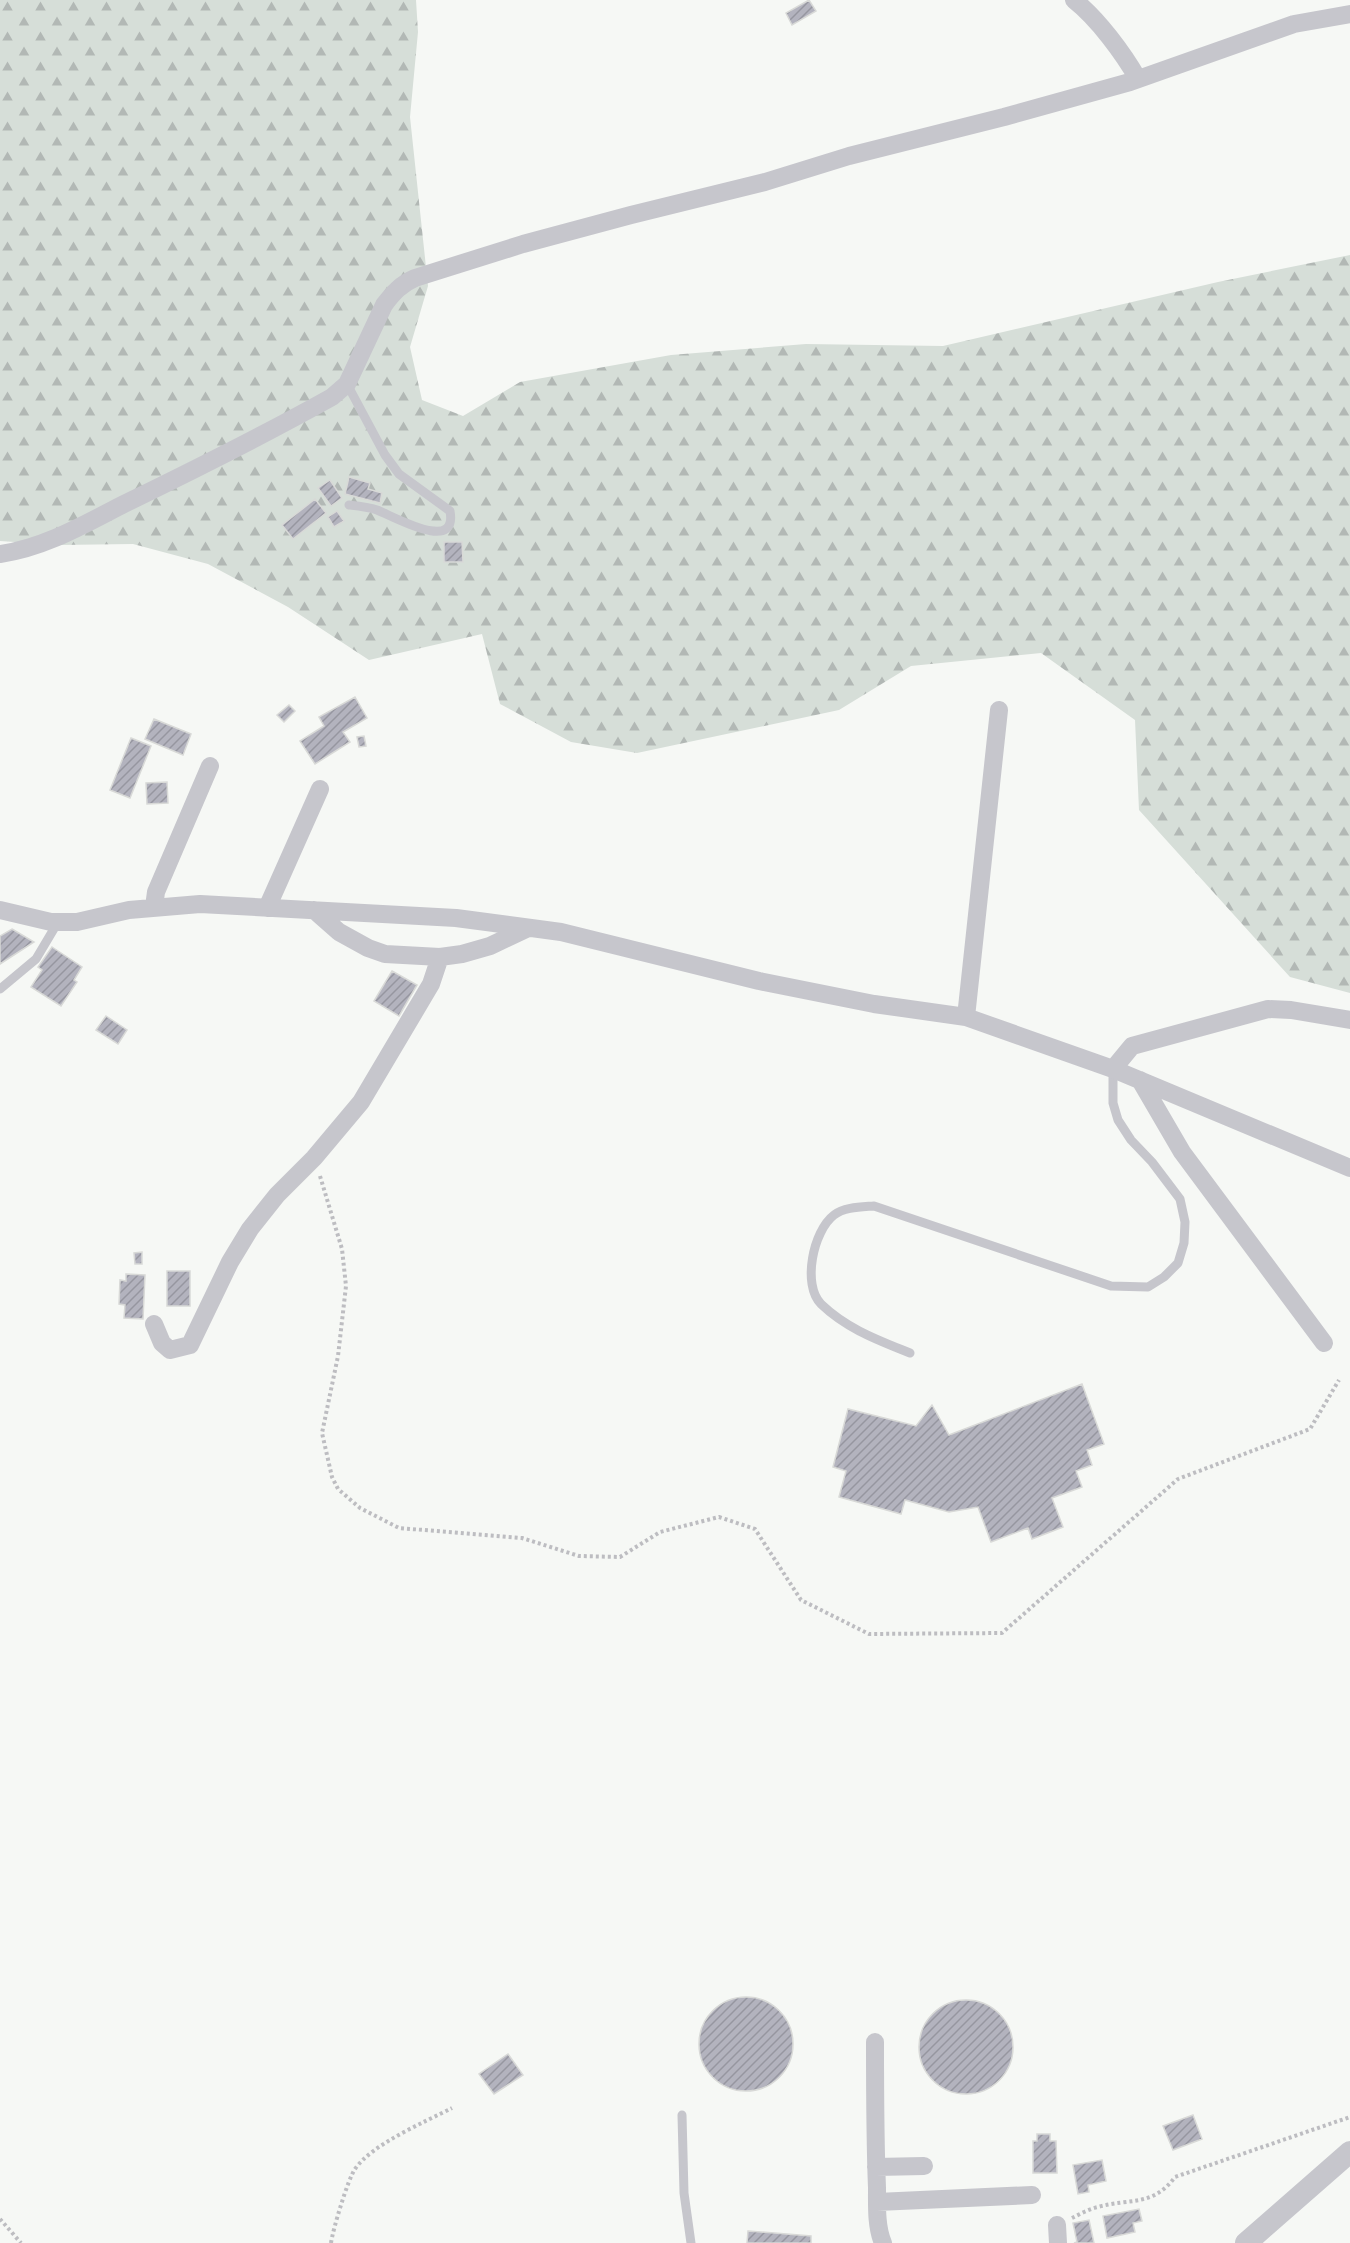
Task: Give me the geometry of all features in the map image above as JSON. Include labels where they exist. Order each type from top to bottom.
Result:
[{"type":"street","points":[[1074,0],[1087,10],[1131,67],[1138,80]]},
{"type":"street","points":[[0,554],[35,545],[71,531],[290,421],[332,397],[347,384],[384,305],[405,282],[415,278],[524,244],[765,182],[849,156],[1138,80],[1294,24],[1350,14]]},
{"type":"street","points":[[966,1017],[999,710]]},
{"type":"street","points":[[154,907],[156,892],[210,766]]},
{"type":"street","points":[[267,908],[276,883],[320,789]]},
{"type":"street","points":[[0,910],[30,919],[77,922],[154,907],[200,904],[456,918],[561,932],[759,981],[874,1004],[966,1017],[1113,1069],[1350,1168]]},
{"type":"street","points":[[314,910],[339,932],[386,954],[440,957],[462,954],[490,946],[528,928]]},
{"type":"street","points":[[154,1324],[162,1343],[170,1350],[190,1345],[230,1262],[250,1229],[277,1195],[314,1158],[361,1102],[431,984],[440,957]]},
{"type":"street","points":[[1113,1069],[1132,1046],[1268,1009],[1291,1010],[1350,1020]]},
{"type":"street","points":[[1140,1080],[1182,1152],[1324,1343]]},
{"type":"street","points":[[875,2042],[877,2202],[880,2236],[883,2243]]},
{"type":"street","points":[[1246,2243],[1350,2152]]},
{"type":"street","points":[[876,2167],[924,2166]]},
{"type":"street","points":[[877,2202],[1032,2195]]},
{"type":"lane","points":[[347,384],[385,455],[399,474],[450,511],[450,525],[448,529],[441,531],[426,530],[373,509],[349,505]]},
{"type":"lane","points":[[0,989],[36,959],[58,922]]},
{"type":"lane","points":[[910,1353],[862,1334],[819,1302],[811,1279],[812,1255],[820,1235],[833,1215],[850,1209],[874,1206],[1111,1286],[1148,1287],[1164,1277],[1178,1263],[1184,1243],[1185,1222],[1180,1199],[1152,1162],[1131,1140],[1118,1120],[1113,1103],[1113,1069]]},
{"type":"lane","points":[[682,2115],[684,2193],[691,2243]]},
{"type":"path","points":[[314,1158],[342,1248],[346,1286],[338,1356],[322,1433],[332,1477],[338,1489],[360,1508],[399,1528],[522,1538],[579,1556],[620,1557],[660,1532],[719,1517],[755,1528],[801,1600],[869,1634],[1002,1633],[1178,1479],[1310,1429],[1339,1380]]},
{"type":"path","points":[[331,2243],[355,2169],[378,2147],[452,2108]]},
{"type":"path","points":[[1058,2234],[1100,2206],[1124,2204],[1155,2196],[1167,2189],[1175,2177],[1350,2117]]},
{"type":"path","points":[[0,2219],[21,2243]]},
{"type":"green space","points":[[0,0],[416,0],[418,32],[410,117],[428,286],[410,347],[422,400],[463,416],[520,382],[671,355],[806,344],[943,346],[1218,282],[1350,255],[1350,993],[1290,977],[1139,810],[1135,720],[1041,653],[911,666],[839,710],[637,753],[571,742],[500,704],[482,634],[369,660],[288,607],[208,564],[133,544],[59,545],[0,541]]},
{"type":"building","points":[[809,0],[816,11],[792,25],[786,13]]},
{"type":"building","points":[[349,477],[370,483],[368,489],[382,493],[380,503],[345,494]]},
{"type":"building","points":[[330,480],[342,498],[331,506],[318,488]]},
{"type":"building","points":[[315,499],[326,513],[293,539],[282,525]]},
{"type":"building","points":[[337,511],[344,521],[334,527],[328,517]]},
{"type":"building","points":[[444,542],[462,542],[463,562],[444,562]]},
{"type":"building","points":[[355,697],[367,718],[343,732],[350,742],[315,764],[300,741],[324,726],[319,717]]},
{"type":"building","points":[[289,705],[295,711],[284,722],[277,715]]},
{"type":"building","points":[[154,719],[191,734],[183,755],[145,739]]},
{"type":"building","points":[[364,736],[366,746],[359,747],[357,737]]},
{"type":"building","points":[[131,738],[151,746],[130,798],[110,790]]},
{"type":"building","points":[[167,782],[168,803],[147,804],[146,783]]},
{"type":"building","points":[[12,929],[34,942],[0,964],[0,936]]},
{"type":"building","points":[[52,947],[82,967],[74,980],[77,982],[61,1006],[31,987],[42,970],[38,967]]},
{"type":"building","points":[[392,971],[417,985],[399,1016],[374,1001]]},
{"type":"building","points":[[106,1016],[127,1030],[118,1044],[96,1030]]},
{"type":"building","points":[[142,1252],[142,1264],[135,1264],[134,1253]]},
{"type":"building","points":[[167,1271],[190,1271],[190,1306],[167,1306]]},
{"type":"building","points":[[126,1274],[145,1275],[143,1319],[124,1318],[125,1305],[119,1304],[120,1280],[126,1281]]},
{"type":"building","points":[[1082,1384],[1104,1444],[1087,1450],[1092,1465],[1076,1471],[1082,1487],[1052,1498],[1063,1527],[1032,1539],[1028,1528],[991,1542],[978,1507],[949,1512],[905,1500],[901,1514],[839,1497],[846,1471],[833,1467],[848,1409],[916,1426],[932,1405],[949,1435]]},
{"type":"building","points":[[746,1997],[764,2000],[779,2011],[790,2026],[793,2044],[790,2062],[779,2077],[764,2088],[746,2091],[728,2088],[713,2077],[702,2062],[699,2044],[702,2026],[713,2011],[728,2000]]},
{"type":"building","points":[[966,2000],[984,2003],[999,2014],[1010,2029],[1013,2047],[1010,2065],[999,2080],[984,2091],[966,2094],[948,2091],[933,2080],[922,2065],[919,2047],[922,2029],[933,2014],[948,2003]]},
{"type":"building","points":[[508,2054],[523,2075],[494,2094],[479,2074]]},
{"type":"building","points":[[1193,2115],[1202,2139],[1173,2150],[1163,2126]]},
{"type":"building","points":[[1037,2134],[1050,2134],[1050,2141],[1056,2141],[1057,2173],[1033,2173],[1033,2141],[1037,2141]]},
{"type":"building","points":[[1102,2160],[1106,2181],[1088,2185],[1089,2192],[1078,2194],[1073,2165]]},
{"type":"building","points":[[1139,2209],[1142,2221],[1133,2223],[1135,2232],[1107,2238],[1103,2216]]},
{"type":"building","points":[[1089,2220],[1094,2243],[1074,2243],[1077,2242],[1073,2223]]},
{"type":"building","points":[[748,2231],[811,2236],[811,2243],[747,2243]]}]
